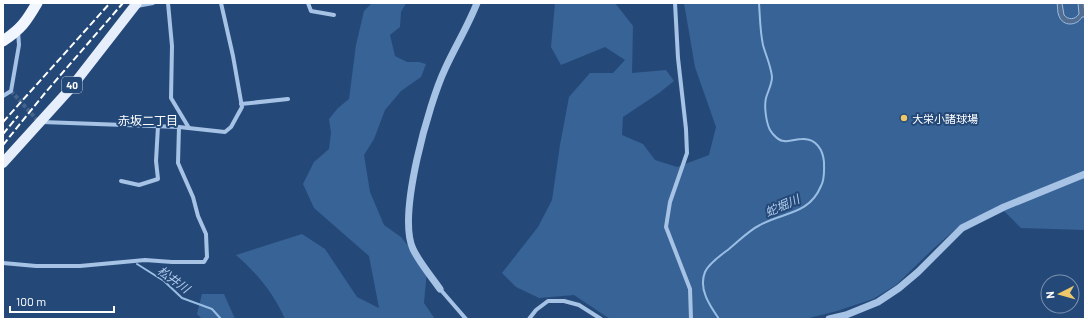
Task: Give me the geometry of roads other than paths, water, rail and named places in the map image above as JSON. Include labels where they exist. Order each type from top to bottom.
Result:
[{"type":"highway","points":[[3,42],[18,31],[25,23],[37,3]]},
{"type":"main road","name":"40","points":[[3,163],[39,121],[70,89],[135,5]]},
{"type":"street","points":[[135,5],[152,3]]},
{"type":"street","points":[[168,3],[172,46],[171,98],[189,128]]},
{"type":"street","points":[[39,121],[179,127],[225,132],[231,127],[242,107],[233,56],[221,3]]},
{"type":"street","points":[[308,3],[311,11],[334,15]]},
{"type":"street","points":[[466,319],[440,289],[412,248],[408,232],[408,211],[410,192],[432,103],[444,70],[477,3]]},
{"type":"street","points":[[675,3],[678,58],[686,129],[687,153],[670,202],[666,227],[690,289],[691,319]]},
{"type":"street","points":[[3,96],[11,91],[19,45],[18,31]]},
{"type":"street","points":[[241,104],[288,99]]},
{"type":"street","points":[[121,181],[139,185],[158,179],[156,161],[158,126]]},
{"type":"street","points":[[3,263],[36,266],[91,266],[145,260],[204,262],[207,257],[206,234],[198,216],[193,196],[178,163],[179,127]]},
{"type":"street","points":[[829,319],[846,315],[878,302],[899,288],[918,272],[962,228],[1004,207],[1085,174]]},
{"type":"street","points":[[529,319],[536,310],[548,301],[564,301],[579,305],[601,319]]},
{"type":"waterway","name":"蛇堀川","points":[[719,319],[709,303],[704,291],[703,278],[709,265],[756,227],[795,212],[810,202],[816,195],[824,177],[824,162],[822,153],[815,143],[807,139],[782,141],[774,136],[767,123],[765,101],[772,77],[762,40],[759,3]]},
{"type":"waterway","name":"松井川","points":[[137,264],[164,281],[182,298],[212,309],[221,319]]},
{"type":"tunnel","points":[[11,91],[38,121]]},
{"type":"railway","points":[[3,122],[110,3]]},
{"type":"railway","points":[[3,145],[45,93],[123,3]]},
{"type":"railway","points":[[3,134],[18,116]]},
{"type":"place","name":"大栄小諸球場","points":[[904,118]]},
{"type":"district","name":"赤坂二丁目","points":[[148,120]]}]
